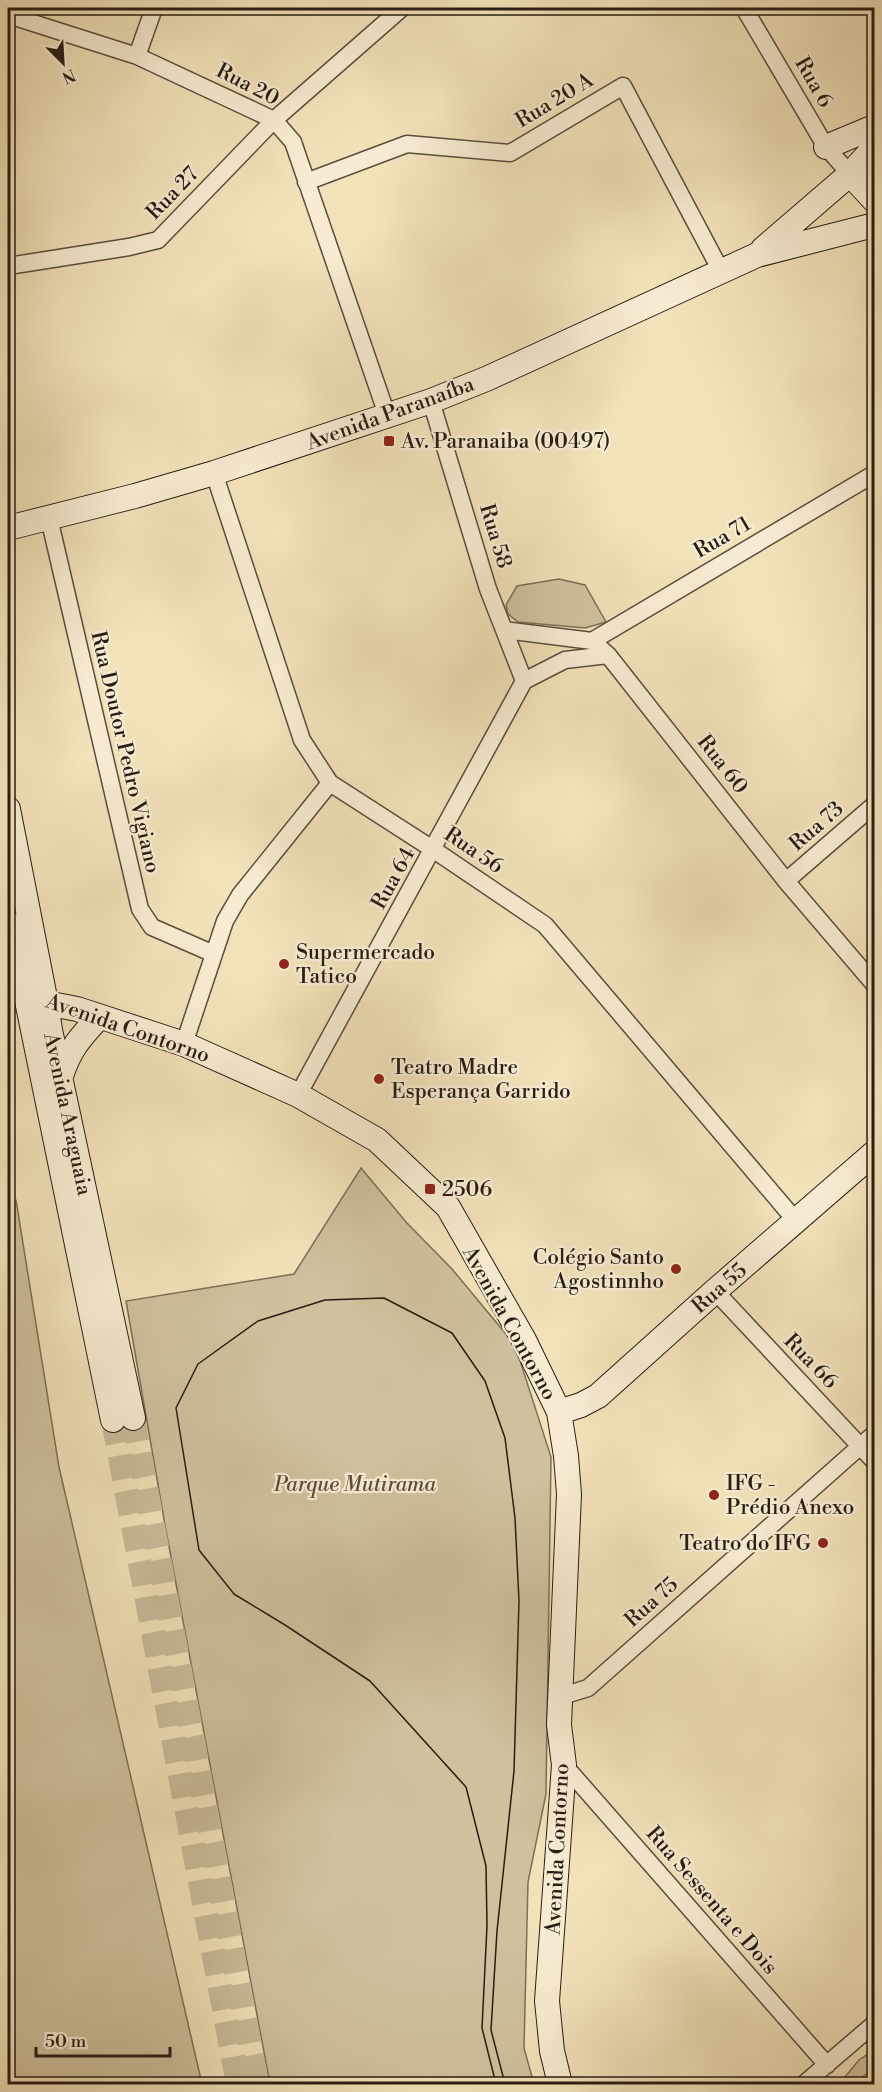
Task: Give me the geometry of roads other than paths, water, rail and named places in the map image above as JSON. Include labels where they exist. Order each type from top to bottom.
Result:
[{"type":"main road","points":[[826,147],[874,127]]},
{"type":"main road","name":"Avenida Paranaíba","points":[[757,255],[850,174],[874,148]]},
{"type":"main road","points":[[850,174],[874,200]]},
{"type":"main road","name":"Avenida Paranaíba","points":[[8,528],[135,496],[214,473],[431,402],[486,380],[757,255],[874,225]]},
{"type":"main road","name":"Avenida Araguaia","points":[[8,810],[61,1076],[123,1419],[15,986],[17,952],[8,931]]},
{"type":"main road","name":"Avenida Contorno","points":[[15,986],[46,1003],[77,1009],[184,1044],[298,1095],[377,1140],[448,1207],[467,1244],[492,1281],[524,1340],[558,1412],[566,1456],[569,1494],[559,1697],[559,1725],[564,1766],[547,2001],[552,2051],[560,2085]]},
{"type":"main road","points":[[61,1076],[68,1055],[99,1017]]},
{"type":"main road","name":"Rua 55","points":[[558,1412],[581,1405],[598,1396],[874,1153]]},
{"type":"street","points":[[137,56],[154,8]]},
{"type":"street","name":"Rua 27","points":[[8,266],[129,247],[158,240],[274,120],[402,8]]},
{"type":"street","name":"Rua 6","points":[[744,8],[826,147],[850,174]]},
{"type":"street","name":"Rua 20","points":[[8,15],[137,56],[274,120],[293,142],[387,415]]},
{"type":"street","name":"Rua 20 A","points":[[306,182],[407,144],[510,153],[623,86],[721,271]]},
{"type":"street","name":"Rua 58","points":[[431,402],[488,590],[524,681]]},
{"type":"street","name":"Rua 56","points":[[214,473],[302,740],[330,783],[434,850],[545,926],[796,1221]]},
{"type":"street","name":"Rua 71","points":[[592,640],[874,474]]},
{"type":"street","name":"Rua Doutor Pedro Vigiano","points":[[49,518],[140,909],[152,927],[214,954]]},
{"type":"street","points":[[504,630],[592,640]]},
{"type":"street","name":"Rua 60","points":[[592,640],[608,655],[786,881],[874,984]]},
{"type":"street","points":[[524,681],[565,660],[608,655]]},
{"type":"street","name":"Rua 64","points":[[298,1095],[434,850],[524,681]]},
{"type":"street","points":[[184,1044],[225,921],[240,895],[330,783]]},
{"type":"street","name":"Rua 73","points":[[786,881],[874,806]]},
{"type":"street","name":"Rua 66","points":[[715,1291],[874,1461]]},
{"type":"street","name":"Rua 75","points":[[559,1697],[588,1688],[874,1434]]},
{"type":"street","name":"Rua Sessenta e Dois","points":[[564,1766],[827,2065]]},
{"type":"street","points":[[804,2085],[874,2024]]},
{"type":"tunnel","points":[[133,1418],[257,2084]]},
{"type":"tunnel","points":[[113,1420],[238,2084]]},
{"type":"tram line","points":[[496,2084],[482,2028],[487,1926],[486,1866],[466,1787],[370,1681],[234,1594],[199,1550],[176,1408],[198,1364],[258,1321],[325,1300],[384,1298],[452,1333],[485,1381],[505,1438],[515,1518],[519,1601],[514,1771],[497,1931],[491,2030],[505,2084]]},
{"type":"place","name":"Av. Paranaiba (00497)","points":[[389,441]]},
{"type":"place","name":"Supermercado Tatico","points":[[284,964]]},
{"type":"place","name":"Teatro Madre Esperança Garrido","points":[[379,1079]]},
{"type":"place","name":"2506","points":[[430,1189]]},
{"type":"place","name":"Colégio Santo Agostinnho","points":[[676,1269]]},
{"type":"place","name":"IFG - Prédio Anexo","points":[[714,1495]]},
{"type":"place","name":"Teatro do IFG","points":[[823,1543]]},
{"type":"park label","name":"Parque Mutirama","points":[[355,1484]]}]
